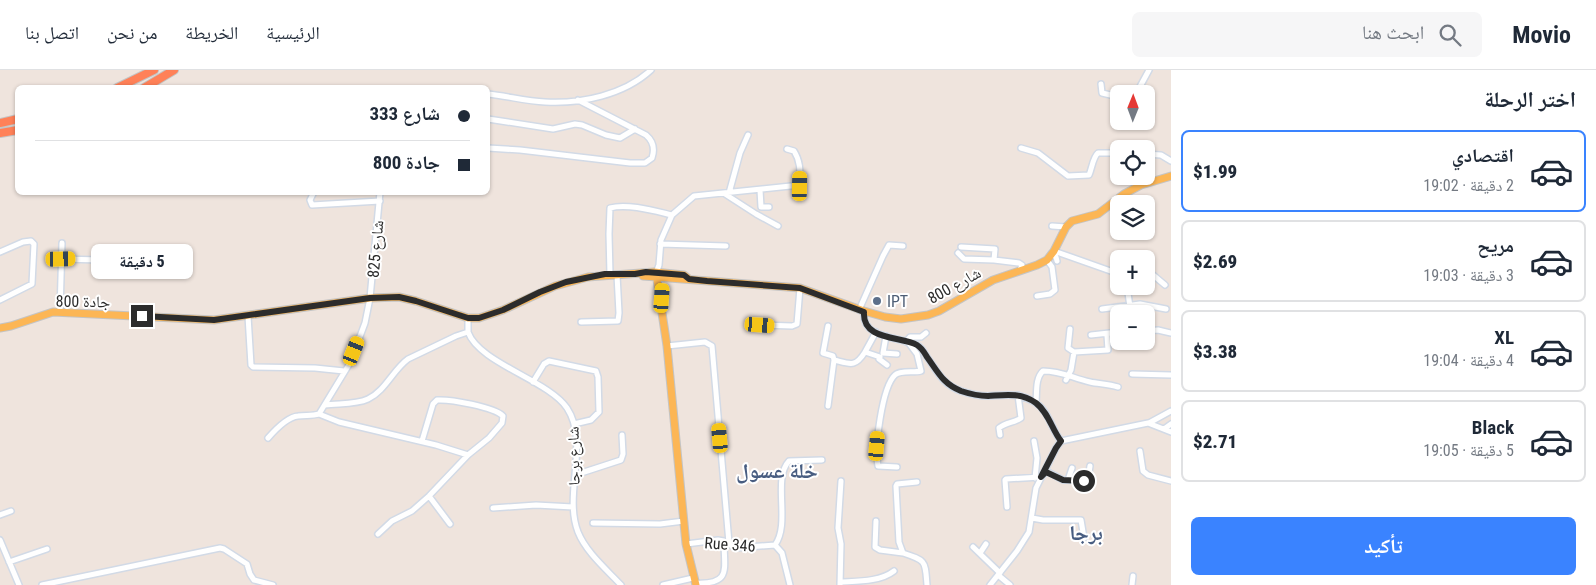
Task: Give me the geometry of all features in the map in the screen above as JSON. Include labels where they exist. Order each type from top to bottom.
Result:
[{"type":"highway","points":[[122,85],[154,70]]},
{"type":"highway","points":[[149,85],[174,70]]},
{"type":"highway","points":[[0,123],[15,120]]},
{"type":"highway","points":[[0,133],[15,130]]},
{"type":"main road","points":[[1051,255],[1066,227],[1072,221],[1098,214],[1124,194],[1141,185],[1171,176]]},
{"type":"main road","name":"شارع 800","points":[[635,274],[660,273],[684,275],[689,279],[800,288],[862,310],[901,319],[928,315],[939,311],[985,283],[1037,265],[1051,255]]},
{"type":"main road","points":[[660,273],[686,544],[694,582]]},
{"type":"main road","name":"جادة 800","points":[[0,328],[28,321],[41,315],[60,312],[214,320],[370,298],[399,297],[468,318],[479,318],[503,310],[566,282],[588,277],[635,274]]},
{"type":"street","points":[[490,94],[542,102],[578,100],[621,90],[630,86],[651,70]]},
{"type":"street","points":[[1141,85],[1149,70]]},
{"type":"street","points":[[1101,84],[1102,93],[1110,95]]},
{"type":"street","points":[[490,148],[645,163],[652,158],[654,149],[652,142],[646,135],[578,100]]},
{"type":"street","points":[[490,119],[553,129],[570,125],[582,125],[606,135],[620,138],[636,129]]},
{"type":"street","points":[[727,194],[740,153],[748,135]]},
{"type":"street","points":[[1021,148],[1038,153],[1068,176],[1088,175],[1093,167],[1094,157],[1098,153],[1110,152]]},
{"type":"street","points":[[660,273],[660,244],[672,215],[694,196],[800,186],[800,166],[797,156],[794,151],[787,150]]},
{"type":"street","points":[[1155,155],[1161,155],[1171,160]]},
{"type":"street","points":[[760,190],[761,207],[769,207]]},
{"type":"street","points":[[727,194],[756,214],[778,226]]},
{"type":"street","points":[[312,195],[310,200],[312,205],[380,201]]},
{"type":"street","name":"شارع 825","points":[[319,414],[350,363],[365,323],[370,298],[380,195]]},
{"type":"street","points":[[581,322],[618,321],[619,313],[609,234],[610,208],[652,210],[672,215]]},
{"type":"street","points":[[1052,226],[1066,227]]},
{"type":"street","points":[[0,252],[31,240],[34,244],[32,284],[0,300]]},
{"type":"street","points":[[60,312],[62,243]]},
{"type":"street","points":[[660,244],[726,246]]},
{"type":"street","points":[[904,246],[889,245],[883,256],[862,310],[866,324],[876,332],[919,346],[946,383],[954,388],[977,395],[1018,395],[1036,403],[1052,421],[1061,441]]},
{"type":"street","points":[[961,247],[995,249],[994,260]]},
{"type":"street","points":[[958,253],[964,259],[1019,263],[1022,265],[1020,270]]},
{"type":"street","points":[[1051,255],[1056,257],[1057,261]]},
{"type":"street","points":[[1051,255],[1110,271]]},
{"type":"street","points":[[1036,296],[1050,294],[1055,290],[1051,255]]},
{"type":"street","points":[[61,259],[141,262]]},
{"type":"street","points":[[1155,277],[1165,285]]},
{"type":"street","points":[[760,325],[792,326],[797,324],[800,288]]},
{"type":"street","points":[[1128,295],[1130,304]]},
{"type":"street","points":[[1102,309],[1130,304],[1146,304],[1166,309]]},
{"type":"street","points":[[248,316],[251,365],[253,367],[315,368],[344,371]]},
{"type":"street","points":[[324,405],[368,399],[376,393],[402,363],[468,332],[468,318]]},
{"type":"street","points":[[828,326],[824,353],[834,356],[828,406]]},
{"type":"street","points":[[1070,329],[1068,348],[1074,352],[1108,350],[1107,335],[1109,333],[1091,335]]},
{"type":"street","points":[[1155,330],[1171,333]]},
{"type":"street","name":"شارع برجا","points":[[468,332],[478,347],[501,364],[533,382],[566,407],[574,424],[575,474],[573,507],[579,533],[591,552],[621,585]]},
{"type":"street","points":[[834,360],[853,364],[858,362],[876,332]]},
{"type":"street","points":[[907,342],[910,337],[921,337],[926,333]]},
{"type":"street","points":[[886,336],[882,355],[879,359],[887,365]]},
{"type":"street","points":[[662,585],[694,582],[715,583],[722,578],[724,572],[726,542],[712,346],[705,342],[667,346]]},
{"type":"street","points":[[897,467],[878,466],[877,464],[879,427],[885,396],[894,376],[898,373],[921,371],[917,354],[907,342]]},
{"type":"street","points":[[865,352],[882,355],[897,354]]},
{"type":"street","points":[[1067,378],[1071,370],[1074,352]]},
{"type":"street","points":[[533,382],[544,364],[549,361],[596,371],[599,412],[591,420],[574,424]]},
{"type":"street","points":[[1036,403],[1039,375],[1043,371],[1062,372],[1067,378],[1105,383],[1118,387]]},
{"type":"street","points":[[1132,374],[1171,375]]},
{"type":"street","points":[[1000,435],[999,428],[1001,426],[1016,422],[1021,418],[1018,395]]},
{"type":"street","points":[[378,534],[392,521],[412,511],[429,496],[468,455],[484,444],[500,426],[503,417],[501,413],[455,402],[437,400],[434,402],[430,412],[422,441]]},
{"type":"street","points":[[1038,477],[1061,441],[1148,423],[1171,411]]},
{"type":"street","points":[[268,438],[281,425],[294,417],[319,414],[339,422],[422,441],[468,455]]},
{"type":"street","points":[[1148,423],[1167,432],[1171,424]]},
{"type":"street","points":[[575,474],[621,460],[623,454],[622,435]]},
{"type":"street","points":[[990,585],[1026,538],[1031,527],[1038,477],[1034,442]]},
{"type":"street","points":[[1140,451],[1143,471],[1171,482]]},
{"type":"street","points":[[790,585],[786,575],[784,558],[775,545],[781,532],[782,488],[787,462],[822,460]]},
{"type":"street","points":[[1007,508],[1005,480],[1038,477],[1048,472],[1063,480],[1084,481],[1088,479],[1090,466]]},
{"type":"street","points":[[1068,480],[1072,468]]},
{"type":"street","points":[[841,481],[838,528],[841,544],[840,584],[888,576],[894,571]]},
{"type":"street","points":[[904,553],[899,542],[896,486],[897,484],[917,482]]},
{"type":"street","points":[[429,496],[450,524]]},
{"type":"street","points":[[493,508],[536,505],[573,507]]},
{"type":"street","points":[[0,515],[11,511]]},
{"type":"street","points":[[1032,518],[1043,520],[1081,520],[1084,538]]},
{"type":"street","points":[[593,523],[660,524],[684,521]]},
{"type":"street","points":[[876,521],[875,547],[880,550],[904,553],[922,559],[926,585]]},
{"type":"street","points":[[0,540],[18,585]]},
{"type":"street","name":"Rue 346","points":[[686,544],[709,540],[726,542],[735,548],[775,545]]},
{"type":"street","points":[[980,553],[986,544]]},
{"type":"street","points":[[973,547],[1010,585]]},
{"type":"street","points":[[42,585],[222,548],[247,564],[254,580],[274,585]]},
{"type":"street","points":[[9,562],[47,549]]},
{"type":"street","points":[[1132,585],[1134,576]]},
{"type":"place","name":"IPT","points":[[877,301]]},
{"type":"district","name":"خلة عسول","points":[[777,471]]},
{"type":"district","name":"برجا","points":[[1086,533]]},
{"type":"route","points":[[142,316],[214,320],[370,298],[399,297],[468,318],[479,318],[503,310],[566,282],[605,274],[646,272],[684,275],[689,279],[707,281],[800,288],[864,312],[864,319],[868,327],[880,334],[919,346],[939,375],[954,388],[977,395],[1018,395],[1036,403],[1052,421],[1061,441],[1041,477],[1048,472],[1063,480],[1084,481]]}]
